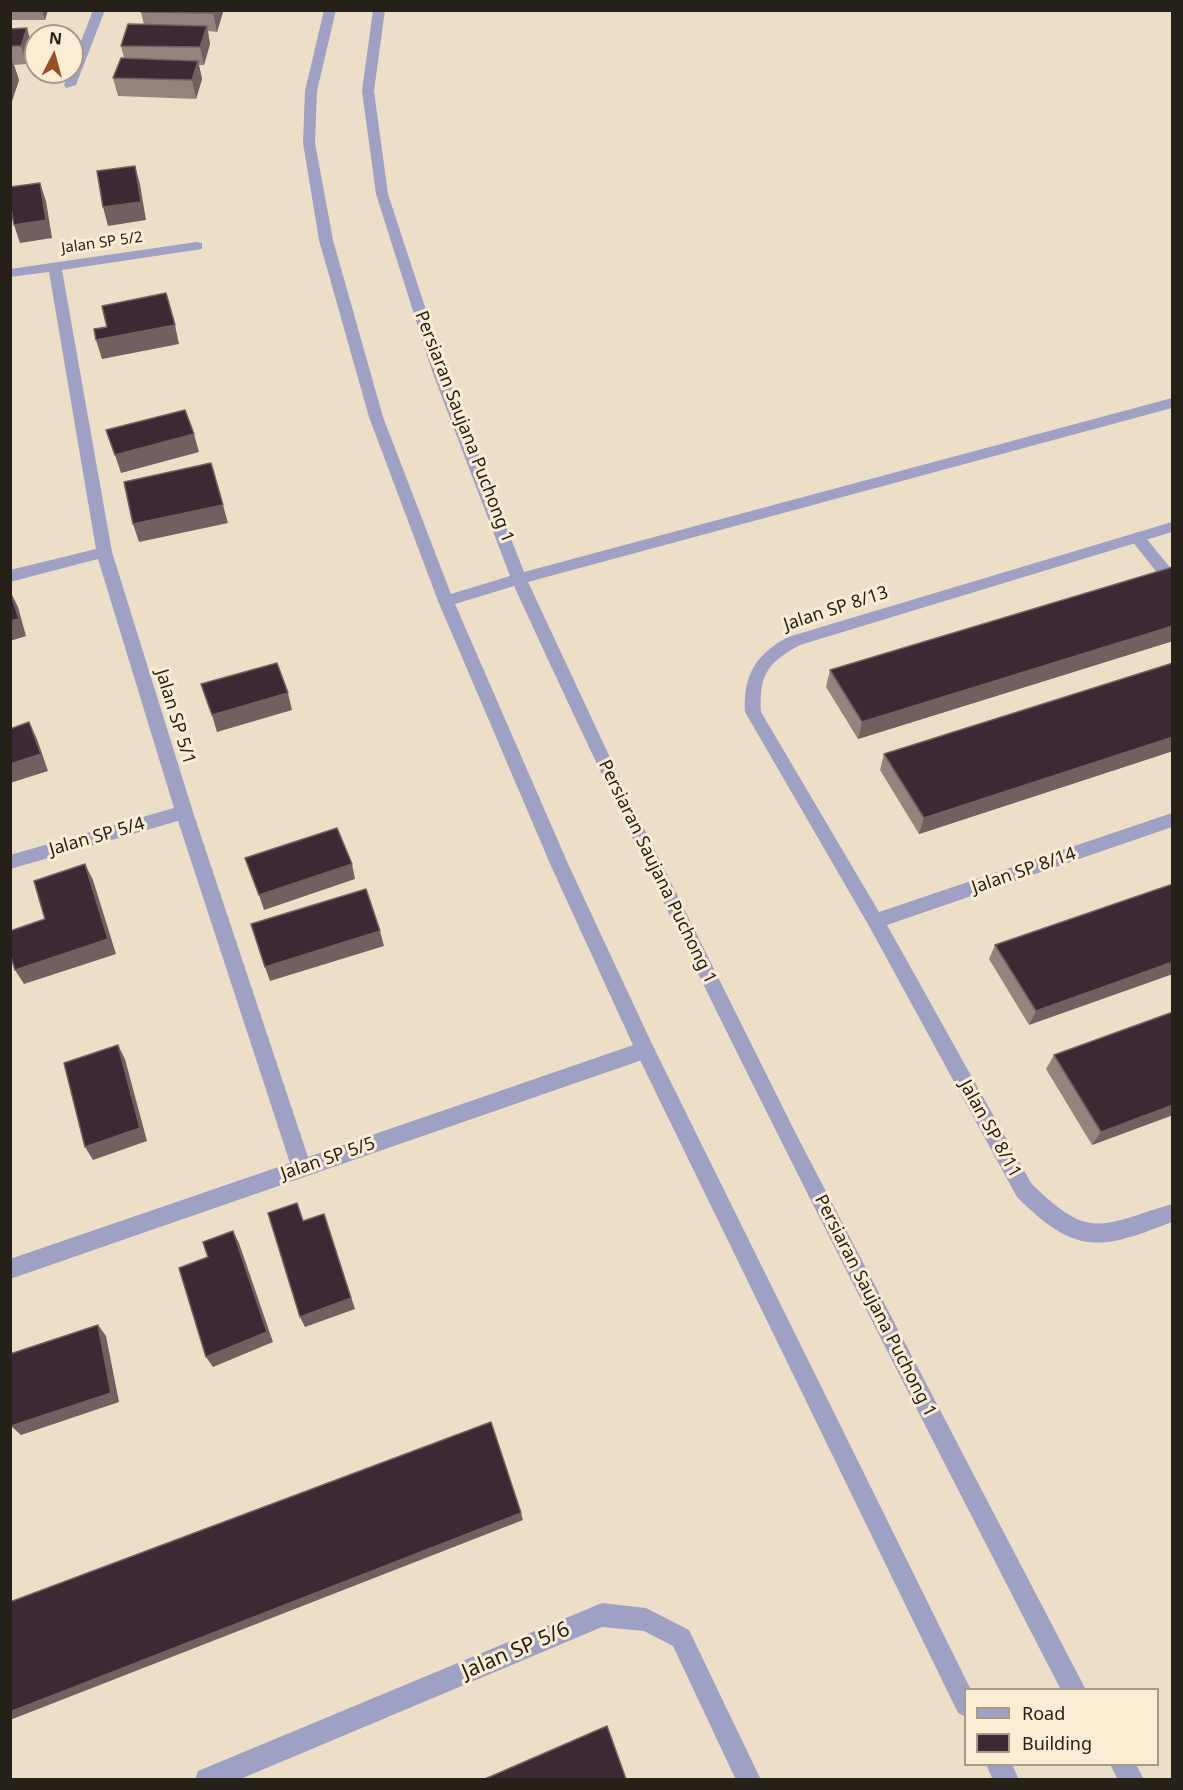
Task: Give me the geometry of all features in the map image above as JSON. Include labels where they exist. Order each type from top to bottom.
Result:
[{"type":"street","points":[[70,85],[99,10]]},
{"type":"street","points":[[330,10],[311,91],[309,143],[326,240],[376,417],[446,601],[555,855],[645,1050],[964,1701]]},
{"type":"street","name":"Persiaran Saujana Puchong 1","points":[[379,10],[368,91],[382,194],[439,372],[519,579],[619,796],[788,1138],[1073,1688]]},
{"type":"street","name":"Jalan SP 5/2","points":[[10,273],[197,246]]},
{"type":"street","name":"Jalan SP 5/1","points":[[54,267],[104,552],[184,812],[302,1168]]},
{"type":"street","points":[[446,601],[519,579],[1173,403]]},
{"type":"street","name":"Jalan SP 8/13","points":[[874,921],[753,712],[751,690],[758,669],[771,653],[794,641],[1173,527]]},
{"type":"street","points":[[1137,537],[1173,580]]},
{"type":"street","points":[[10,576],[104,552]]},
{"type":"street","name":"Jalan SP 5/4","points":[[10,862],[184,812]]},
{"type":"street","name":"Jalan SP 8/14","points":[[874,921],[1173,820]]},
{"type":"street","name":"Jalan SP 8/11","points":[[874,921],[1024,1190],[1047,1214],[1073,1232],[1106,1235],[1137,1227],[1173,1213]]},
{"type":"street","name":"Jalan SP 5/5","points":[[10,1269],[645,1050]]},
{"type":"street","name":"Jalan SP 5/6","points":[[207,1779],[602,1615],[646,1620],[681,1638],[749,1779]]},
{"type":"street","points":[[999,1766],[1007,1779]]},
{"type":"street","points":[[1123,1766],[1132,1779]]},
{"type":"building","points":[[141,10],[214,10],[213,13],[141,12]]},
{"type":"building","points":[[128,24],[207,26],[200,47],[121,46]]},
{"type":"building","points":[[24,28],[21,46],[10,46],[10,29]]},
{"type":"building","points":[[121,58],[198,61],[192,80],[113,78]]},
{"type":"building","points":[[135,166],[141,202],[103,207],[97,171]]},
{"type":"building","points":[[40,183],[46,220],[14,225],[10,187]]},
{"type":"building","points":[[166,293],[175,325],[96,340],[94,329],[107,327],[102,306]]},
{"type":"building","points":[[185,410],[194,434],[115,455],[106,430]]},
{"type":"building","points":[[211,463],[223,505],[133,524],[124,482]]},
{"type":"building","points":[[1173,567],[1173,626],[862,722],[830,670]]},
{"type":"building","points":[[10,591],[19,619],[10,621]]},
{"type":"building","points":[[277,663],[288,693],[212,715],[201,684]]},
{"type":"building","points":[[1173,663],[1173,737],[924,818],[884,754]]},
{"type":"building","points":[[29,722],[41,754],[10,764],[10,729]]},
{"type":"building","points":[[337,828],[352,864],[259,895],[245,858]]},
{"type":"building","points":[[85,864],[108,939],[15,970],[10,953],[10,931],[45,919],[34,881]]},
{"type":"building","points":[[1173,884],[1173,962],[1036,1011],[995,945]]},
{"type":"building","points":[[366,889],[380,931],[265,967],[251,924]]},
{"type":"building","points":[[1173,1012],[1173,1105],[1101,1132],[1054,1055]]},
{"type":"building","points":[[118,1045],[140,1128],[85,1147],[64,1063]]},
{"type":"building","points":[[297,1203],[303,1221],[324,1214],[351,1298],[300,1317],[268,1213]]},
{"type":"building","points":[[233,1231],[267,1332],[206,1357],[179,1268],[208,1257],[203,1242]]},
{"type":"building","points":[[98,1325],[111,1393],[11,1426],[10,1354]]},
{"type":"building","points":[[491,1422],[521,1513],[10,1712],[10,1602]]},
{"type":"building","points":[[607,1726],[626,1779],[485,1779]]}]
